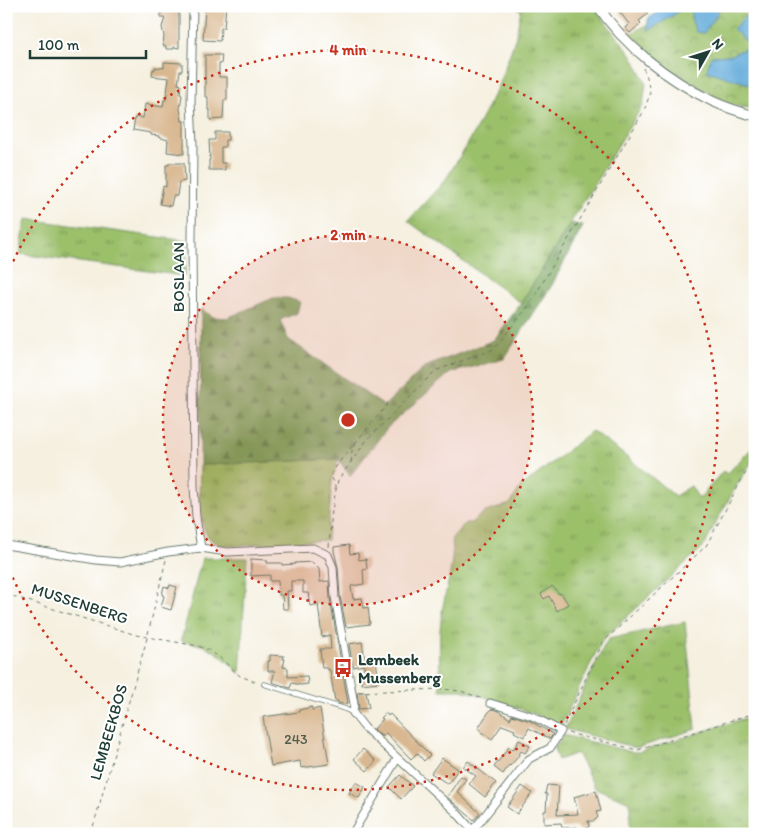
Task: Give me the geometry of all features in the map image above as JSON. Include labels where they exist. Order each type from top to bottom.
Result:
[{"type":"street","name":"BOSLAAN","points":[[193,6],[191,102],[193,145],[194,487],[201,548]]},
{"type":"street","points":[[598,6],[617,31],[640,53],[676,81],[712,101],[755,116]]},
{"type":"street","points":[[6,545],[96,560],[120,562],[168,552],[201,548],[227,552],[313,548],[328,555],[333,567],[335,597],[354,704],[353,713],[364,728],[457,813],[473,832],[529,759],[550,748],[561,731],[532,716],[490,703]]},
{"type":"street","points":[[352,834],[397,759]]},
{"type":"lane","points":[[264,684],[353,713]]},
{"type":"path","points":[[328,555],[332,510],[338,480],[368,440],[436,371],[494,349],[530,304],[644,111],[650,94],[647,77],[638,56],[640,53]]},
{"type":"path","points":[[336,492],[335,483],[330,476],[339,462],[387,404],[388,400]]},
{"type":"path","points":[[351,463],[352,451],[357,440]]},
{"type":"path","points":[[755,460],[743,477],[706,546],[603,642],[561,731],[638,750],[755,713]]},
{"type":"path","points":[[146,637],[168,552]]},
{"type":"path","name":"MUSSENBERG","points":[[6,594],[136,635],[198,646],[209,650],[219,657],[240,676],[264,684]]},
{"type":"path","name":"LEMBEEKBOS","points":[[91,834],[146,637]]},
{"type":"path","points":[[352,692],[442,689],[461,691],[490,703]]},
{"type":"green space","points":[[513,6],[593,6],[631,54],[646,82],[643,105],[521,303],[408,221],[446,179],[473,135],[498,86],[515,40],[521,10]]},
{"type":"green space","points":[[682,6],[755,6],[755,109],[730,105],[668,69],[630,34]]},
{"type":"green space","points":[[26,219],[187,241],[185,276],[20,254]]},
{"type":"green space","points":[[571,223],[583,226],[552,285],[504,359],[450,373],[388,427],[350,476],[338,459],[200,465],[201,309],[213,317],[227,318],[273,298],[288,298],[300,302],[297,313],[280,320],[288,339],[384,406],[425,367],[494,340],[521,303]]},
{"type":"green space","points":[[592,431],[675,496],[691,486],[699,499],[723,471],[727,474],[755,445],[755,457],[716,522],[705,545],[602,640],[562,724],[557,727],[537,715],[480,695],[462,690],[440,690],[440,631],[451,566],[452,538],[465,523],[471,523],[483,513],[510,504],[519,489]]},
{"type":"green space","points":[[338,459],[332,482],[327,540],[229,546],[216,543],[208,536],[201,518],[199,495],[200,465]]},
{"type":"green space","points":[[202,558],[247,558],[240,674],[213,650],[181,641]]},
{"type":"green space","points":[[685,622],[696,729],[637,748],[565,729],[609,639]]},
{"type":"green space","points":[[755,715],[755,834],[630,834],[630,802],[595,788],[577,753],[558,760],[554,749],[563,735],[632,752],[639,752]]},
{"type":"water","points":[[665,6],[688,6],[648,31],[648,19]]},
{"type":"water","points":[[690,6],[720,6],[704,33],[696,32]]},
{"type":"water","points":[[746,16],[755,26],[755,86],[707,71],[711,56],[731,55],[751,46],[733,29]]},
{"type":"building","points":[[168,6],[179,6],[179,48],[174,47],[174,49],[166,49],[166,46],[163,46],[164,36],[162,27],[165,18],[161,18],[161,11],[168,11]]},
{"type":"building","points":[[205,6],[226,6],[224,28],[221,28],[220,41],[203,40]]},
{"type":"building","points":[[616,6],[633,6],[636,10],[642,6],[648,14],[639,21],[641,23],[630,33],[625,28],[629,24]]},
{"type":"building","points":[[205,55],[222,55],[221,64],[219,64],[219,77],[227,77],[227,100],[224,100],[223,119],[210,120],[208,97],[205,97]]},
{"type":"building","points":[[164,62],[182,63],[178,84],[181,85],[180,94],[182,95],[180,109],[182,121],[184,121],[184,154],[167,152],[168,140],[151,135],[151,133],[133,130],[135,117],[143,118],[145,104],[163,107],[164,100],[166,100],[169,78],[152,76],[155,67],[164,68]]},
{"type":"building","points":[[215,132],[228,132],[228,140],[225,140],[225,147],[221,147],[221,163],[225,163],[225,170],[209,170],[209,140],[215,140]]},
{"type":"building","points":[[169,163],[184,163],[185,181],[179,182],[177,196],[173,196],[171,206],[160,204],[163,186],[166,187],[166,165],[169,165]]},
{"type":"building","points":[[349,545],[350,554],[358,553],[359,560],[366,559],[367,569],[363,570],[364,584],[351,587],[353,599],[362,598],[364,608],[368,607],[370,624],[346,627],[334,547]]},
{"type":"building","points":[[251,559],[267,560],[267,563],[282,563],[282,565],[312,562],[319,569],[320,582],[329,581],[330,598],[348,703],[342,704],[335,701],[330,670],[322,668],[320,649],[331,649],[330,635],[322,637],[318,604],[310,606],[308,593],[303,593],[303,581],[291,581],[291,591],[287,591],[288,609],[283,609],[278,581],[270,581],[270,575],[251,576]]},
{"type":"building","points":[[170,585],[177,587],[171,610],[161,607],[164,586],[169,588]]},
{"type":"building","points":[[552,586],[563,596],[568,604],[557,611],[549,596],[544,599],[541,594]]},
{"type":"building","points":[[362,642],[365,660],[375,658],[376,660],[379,682],[362,684],[361,678],[365,677],[364,665],[353,667],[349,644]]},
{"type":"building","points":[[270,655],[284,656],[283,667],[288,668],[288,677],[307,676],[308,684],[292,683],[290,688],[272,682],[275,671],[268,671]]},
{"type":"building","points":[[357,692],[366,692],[369,708],[359,709]]},
{"type":"building","points":[[312,707],[312,710],[320,708],[329,764],[301,768],[300,761],[271,766],[263,717],[299,712],[299,710]]},
{"type":"building","points":[[491,709],[499,711],[510,719],[512,715],[530,721],[553,734],[550,739],[529,728],[524,737],[514,732],[515,730],[502,725],[492,739],[478,728]]},
{"type":"building","points":[[386,713],[388,716],[390,714],[430,755],[424,761],[417,753],[411,759],[386,733],[382,737],[374,729]]},
{"type":"building","points":[[519,740],[530,746],[525,753],[521,751],[503,774],[494,767],[509,747],[513,750]]},
{"type":"building","points":[[363,749],[376,761],[367,771],[354,759]]},
{"type":"building","points":[[442,758],[458,769],[448,784],[431,773]]},
{"type":"building","points":[[468,761],[496,783],[485,797],[469,784],[476,776],[463,767]]},
{"type":"building","points":[[400,775],[413,786],[401,799],[389,787]]},
{"type":"building","points":[[461,776],[466,779],[457,792],[480,813],[474,820],[447,797]]},
{"type":"building","points":[[356,782],[365,787],[359,798],[349,793]]},
{"type":"building","points":[[547,785],[559,786],[557,815],[578,814],[574,797],[596,791],[601,811],[596,812],[598,817],[594,821],[588,821],[589,827],[578,831],[577,827],[562,828],[561,823],[544,824]]},
{"type":"building","points":[[522,786],[532,793],[517,814],[507,807]]},
{"type":"place","name":"Lembeek Mussenberg","points":[[343,668]]}]
